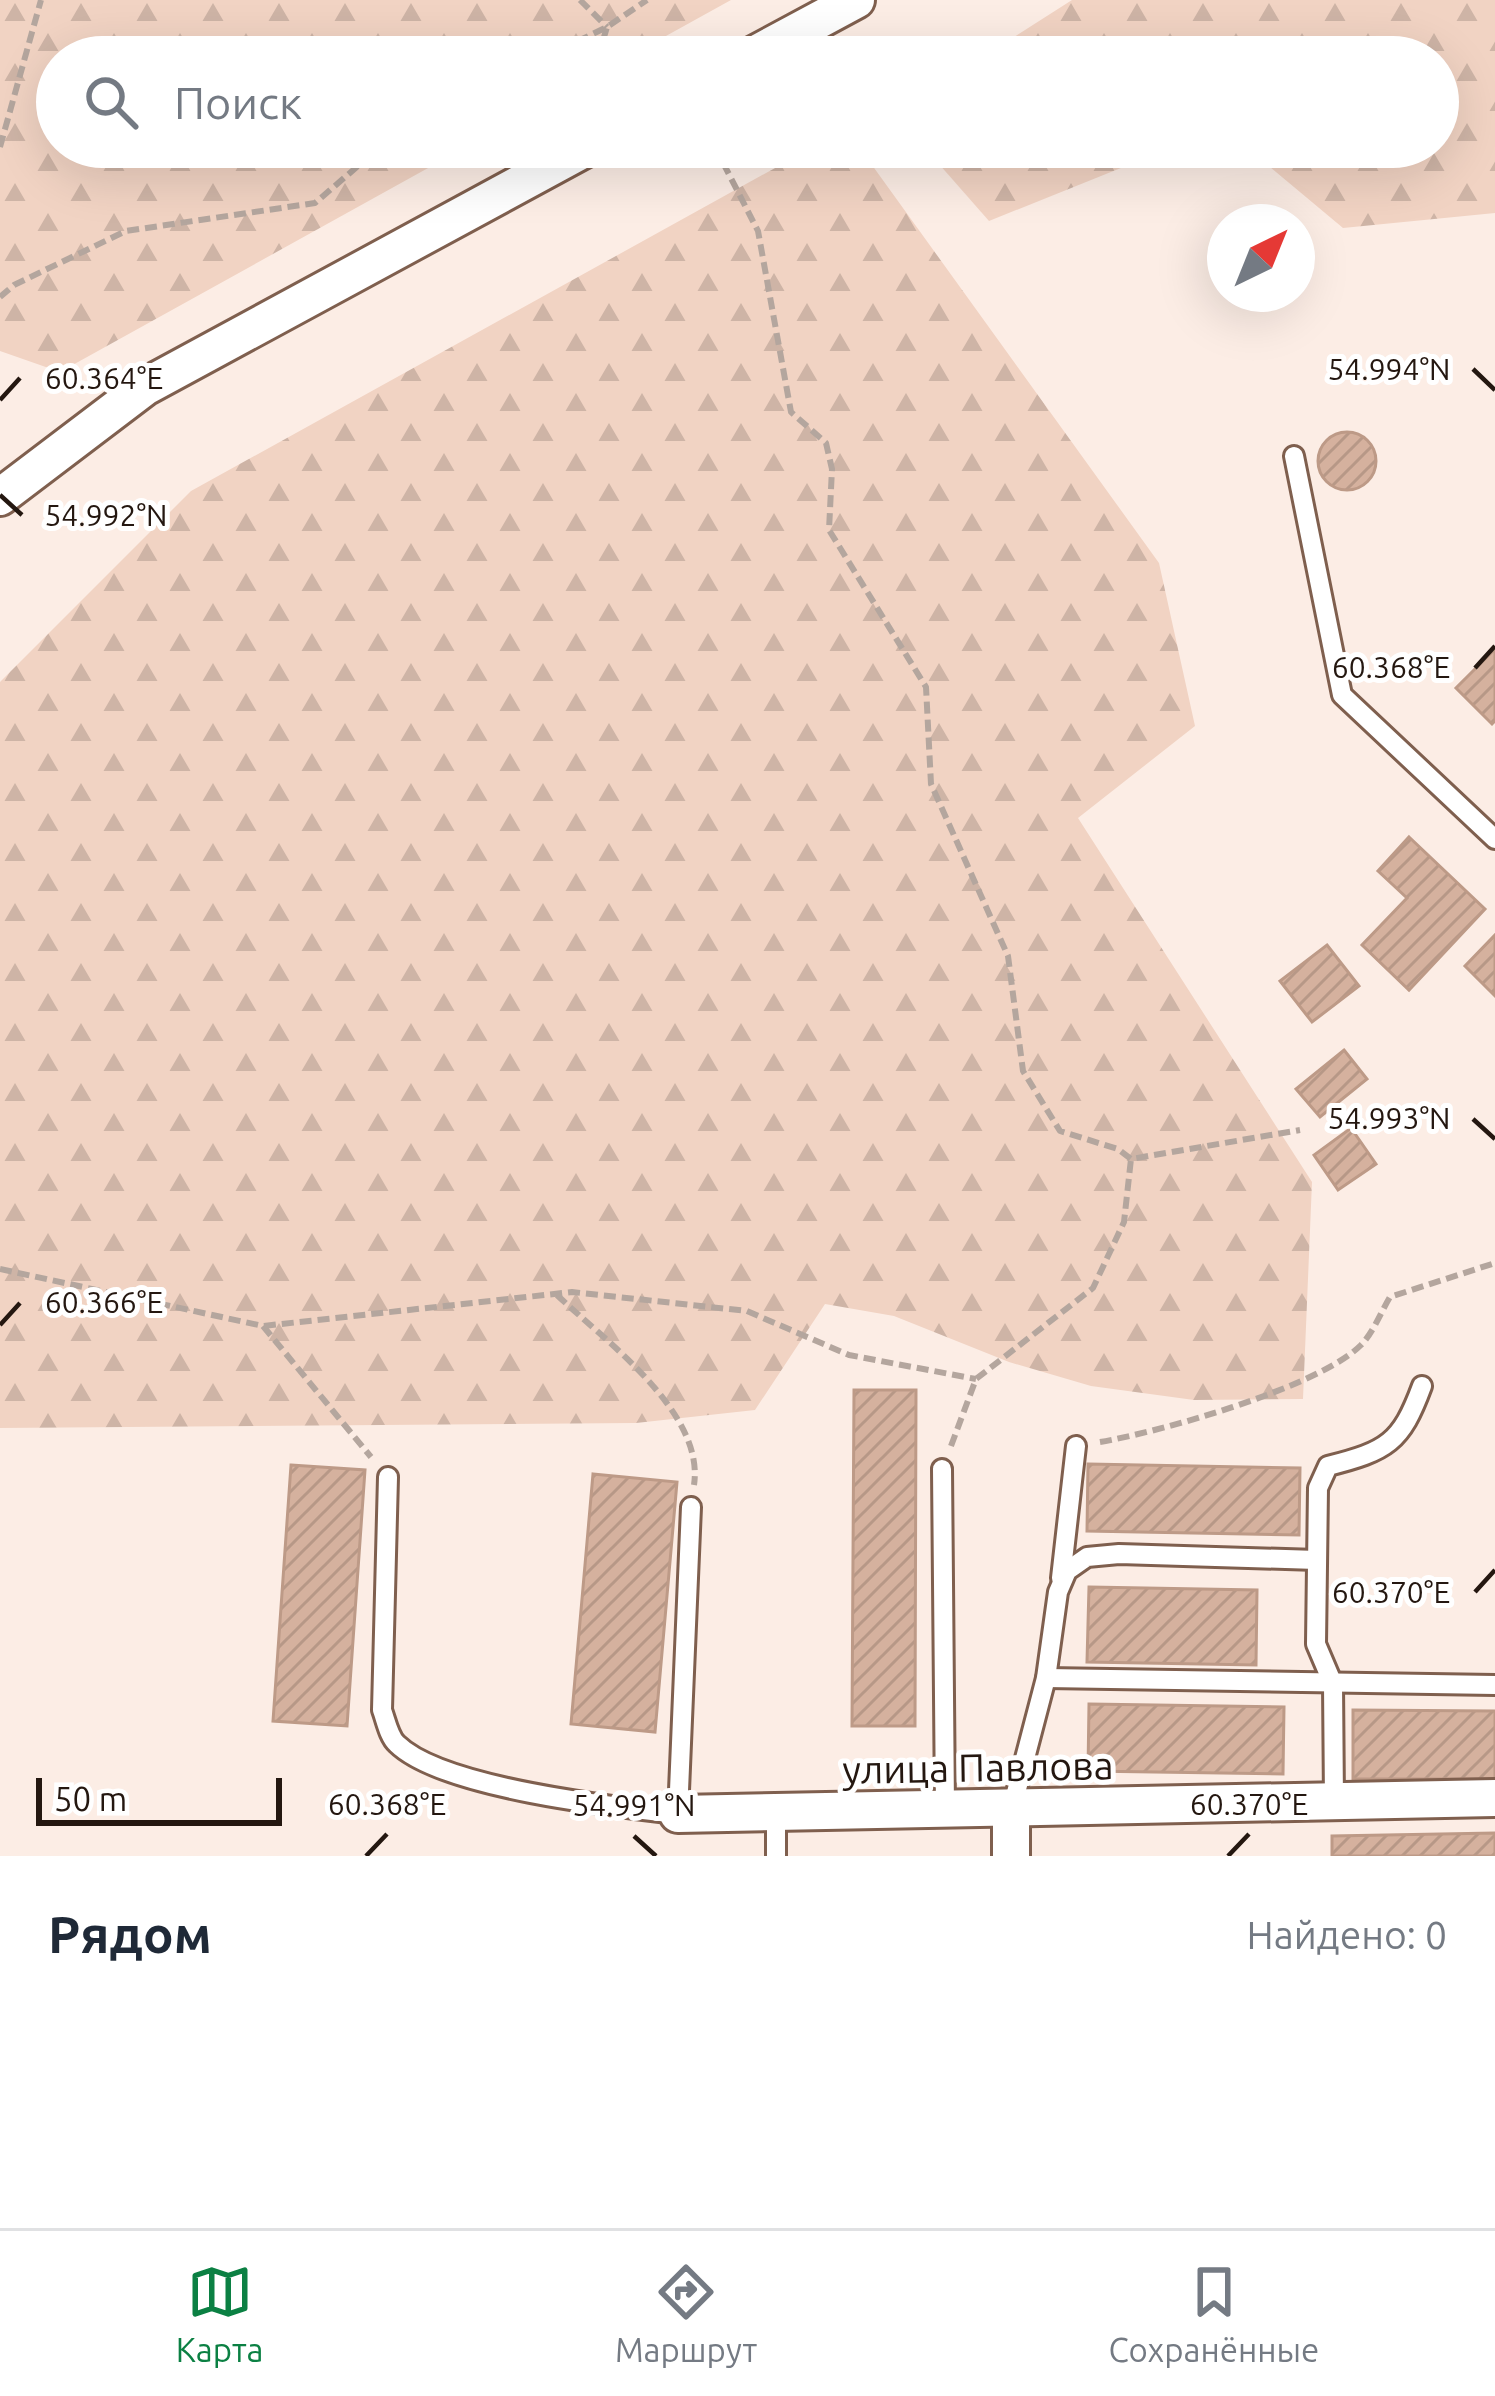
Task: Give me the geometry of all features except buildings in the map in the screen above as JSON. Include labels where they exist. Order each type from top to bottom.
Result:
[{"type":"street","points":[[789,36],[856,0]]},
{"type":"street","points":[[0,497],[146,387],[549,168]]},
{"type":"street","name":"улица Павлова","points":[[678,1814],[1495,1798]]},
{"type":"street","points":[[1011,1810],[1011,1856]]},
{"type":"lane","points":[[1294,456],[1342,695],[1495,839]]},
{"type":"lane","points":[[1334,1802],[1333,1684],[1316,1644],[1321,1475],[1328,1466],[1370,1456],[1406,1429],[1422,1386]]},
{"type":"lane","points":[[1011,1810],[1046,1678],[1076,1446]]},
{"type":"lane","points":[[942,1468],[945,1810]]},
{"type":"lane","points":[[388,1477],[382,1710],[394,1742],[426,1763],[556,1799],[678,1814],[691,1507]]},
{"type":"lane","points":[[1061,1586],[1067,1571],[1087,1556],[1317,1560]]},
{"type":"lane","points":[[1046,1678],[1495,1684]]},
{"type":"lane","points":[[776,1812],[776,1856]]},
{"type":"path","points":[[0,147],[41,0]]},
{"type":"path","points":[[580,0],[607,27]]},
{"type":"path","points":[[588,36],[647,0]]},
{"type":"path","points":[[604,36],[607,27]]},
{"type":"path","points":[[0,297],[14,285],[126,231],[315,203],[356,168]]},
{"type":"path","points":[[726,168],[758,231],[791,412],[826,443],[832,469],[829,530],[926,687],[931,784],[1008,956],[1023,1071],[1060,1131],[1118,1149],[1130,1159],[1300,1130]]},
{"type":"path","points":[[942,1468],[976,1379],[1093,1288],[1124,1222],[1130,1159]]},
{"type":"path","points":[[1076,1446],[1142,1435],[1298,1382],[1360,1346],[1390,1298],[1495,1264]]},
{"type":"path","points":[[0,1269],[263,1326],[556,1294],[747,1311],[849,1355],[976,1379]]},
{"type":"path","points":[[556,1294],[664,1396],[697,1464],[691,1507]]},
{"type":"path","points":[[263,1326],[388,1477]]},
{"type":"green space","points":[[0,0],[731,0],[666,36],[36,36],[36,168],[428,168],[60,372],[0,351]]},
{"type":"green space","points":[[1072,0],[1495,0],[1495,213],[1343,228],[1271,168],[1459,168],[1459,36],[1016,36]]},
{"type":"green space","points":[[775,168],[874,168],[1159,563],[1195,726],[1078,818],[1312,1182],[1303,1399],[1194,1400],[1091,1386],[1009,1362],[894,1316],[825,1304],[755,1410],[636,1423],[0,1428],[0,682],[191,491]]},
{"type":"green space","points":[[942,168],[1121,168],[989,221]]}]
